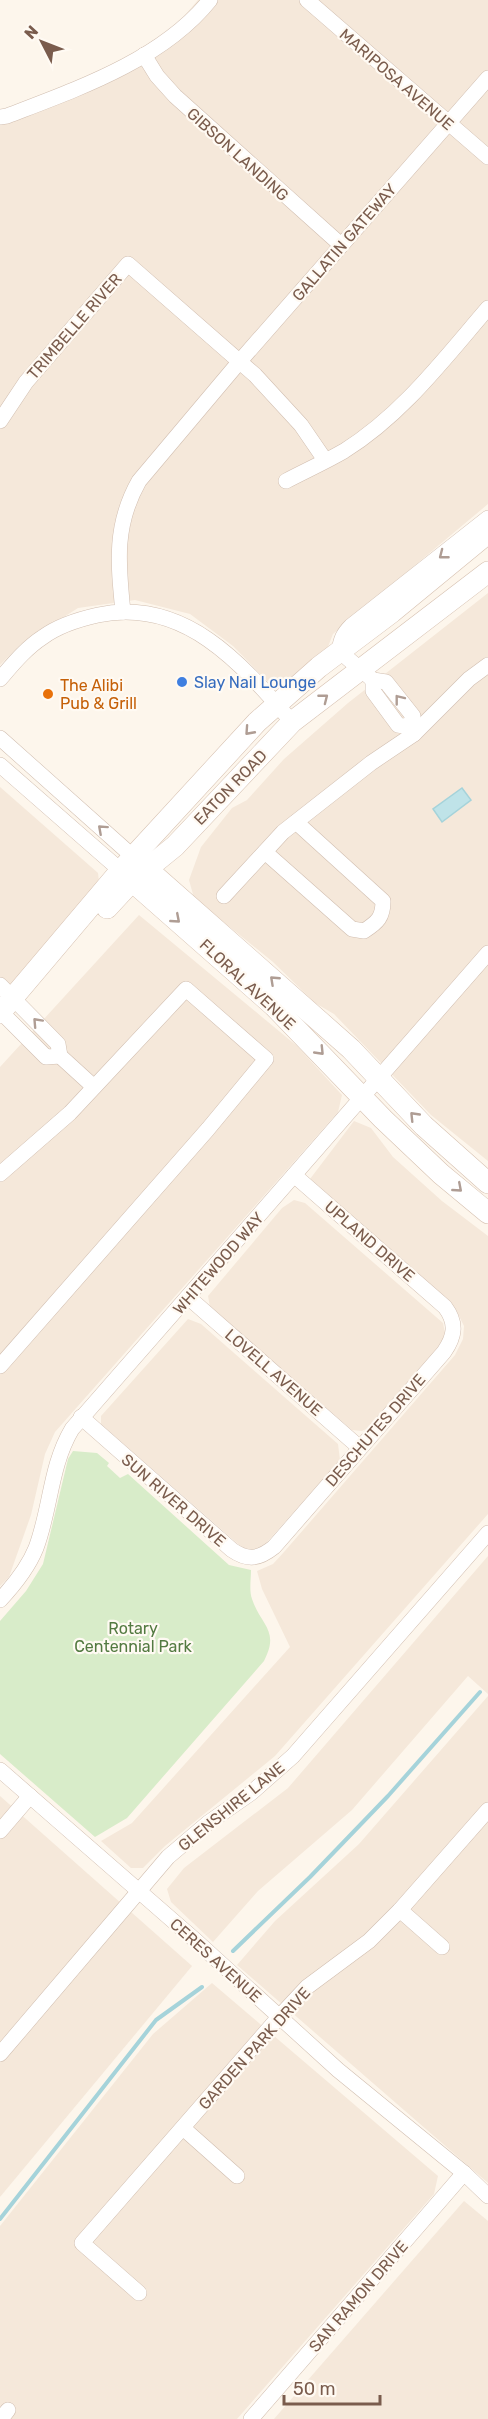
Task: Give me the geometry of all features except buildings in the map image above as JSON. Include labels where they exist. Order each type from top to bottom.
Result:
[{"type":"street","points":[[0,117],[78,89],[144,55],[169,40],[210,0]]},
{"type":"street","name":"MARIPOSA AVENUE","points":[[307,0],[488,157]]},
{"type":"street","name":"GIBSON LANDING","points":[[144,55],[157,76],[174,96],[341,245]]},
{"type":"street","name":"GALLATIN GATEWAY","points":[[123,612],[119,545],[121,521],[138,481],[488,78]]},
{"type":"street","name":"TRIMBELLE RIVER","points":[[1,418],[26,382],[128,264],[240,361]]},
{"type":"street","points":[[286,481],[344,450],[394,412],[420,387],[488,309]]},
{"type":"street","points":[[240,361],[301,425],[325,460]]},
{"type":"street","name":"EATON ROAD","points":[[339,651],[343,633],[488,518]]},
{"type":"street","name":"EATON ROAD","points":[[5,1009],[133,869],[257,722],[339,651],[392,612],[488,533]]},
{"type":"street","name":"EATON ROAD","points":[[133,869],[175,846],[292,722],[368,675],[488,572]]},
{"type":"street","points":[[0,679],[27,650],[44,636],[63,626],[90,617],[123,612],[162,616],[191,627],[213,641],[277,704],[292,722]]},
{"type":"street","points":[[339,651],[368,675],[374,691],[398,725],[412,731]]},
{"type":"street","points":[[224,896],[296,822],[412,731],[469,679],[488,665]]},
{"type":"street","name":"FLORAL AVENUE","points":[[0,738],[274,1006],[434,1167],[488,1213]]},
{"type":"street","name":"FLORAL AVENUE","points":[[0,765],[265,971],[378,1077],[424,1126],[488,1183]]},
{"type":"street","points":[[265,852],[352,929],[364,931],[377,923],[382,914],[383,901],[296,822]]},
{"type":"street","name":"WHITEWOOD WAY","points":[[0,1600],[18,1581],[37,1546],[57,1460],[63,1443],[81,1417],[488,953]]},
{"type":"street","points":[[0,1174],[70,1113],[186,989],[266,1059],[208,1129],[0,1366]]},
{"type":"street","points":[[5,1009],[46,1057],[60,1056],[94,1087]]},
{"type":"street","name":"UPLAND DRIVE","points":[[294,1175],[445,1307]]},
{"type":"street","name":"LOVELL AVENUE","points":[[188,1297],[360,1448]]},
{"type":"street","name":"DESCHUTES DRIVE","points":[[274,1548],[452,1341],[455,1329],[452,1316],[445,1307]]},
{"type":"street","name":"SUN RIVER DRIVE","points":[[81,1417],[232,1550],[243,1557],[254,1559],[264,1556],[274,1548]]},
{"type":"street","name":"GLENSHIRE LANE","points":[[0,2054],[138,1891],[188,1838],[251,1793],[293,1756],[488,1533]]},
{"type":"street","name":"CERES AVENUE","points":[[0,1770],[195,1940],[338,2070],[464,2173],[488,2196]]},
{"type":"street","points":[[0,1831],[30,1796]]},
{"type":"street","name":"GARDEN PARK DRIVE","points":[[139,2293],[82,2243],[307,1987],[369,1941],[400,1910],[488,1810]]},
{"type":"street","points":[[400,1910],[442,1947]]},
{"type":"street","points":[[183,2128],[237,2176]]},
{"type":"street","name":"SAN RAMON DRIVE","points":[[251,2419],[464,2173]]},
{"type":"shaded area","points":[[198,0],[488,0],[488,504],[333,634],[324,657],[287,687],[270,684],[233,646],[190,614],[135,600],[78,608],[20,645],[0,665],[0,114],[8,113],[134,56],[180,21]]},
{"type":"shaded area","points":[[488,593],[488,1161],[431,1115],[334,1014],[315,1003],[273,962],[194,898],[189,880],[201,847],[232,808],[247,800],[284,759],[348,703]]},
{"type":"shaded area","points":[[0,787],[98,873],[99,882],[0,1000]]},
{"type":"shaded area","points":[[139,915],[297,1046],[342,1095],[338,1112],[55,1432],[45,1454],[31,1515],[9,1577],[0,1586],[0,1067]]},
{"type":"shaded area","points":[[354,1121],[371,1128],[393,1157],[442,1201],[488,1236],[488,1514],[275,1756],[165,1846],[143,1868],[131,1868],[101,1841],[132,1823],[290,1647],[262,1589],[257,1571],[273,1564],[284,1552],[455,1355],[463,1339],[464,1326],[456,1310],[310,1179]]},
{"type":"shaded area","points":[[294,1200],[305,1203],[443,1323],[445,1333],[442,1344],[372,1426],[362,1431],[352,1430],[210,1307],[208,1296],[282,1208]]},
{"type":"shaded area","points":[[188,1319],[201,1324],[338,1444],[340,1460],[260,1550],[246,1551],[101,1424],[101,1416]]},
{"type":"shaded area","points":[[488,1556],[488,1694],[468,1676],[352,1810],[258,1891],[213,1942],[171,1902],[167,1889],[184,1868],[288,1788]]},
{"type":"shaded area","points":[[488,1696],[488,2183],[237,1965],[275,1921],[359,1844]]},
{"type":"shaded area","points":[[0,1796],[192,1966],[0,2197]]},
{"type":"shaded area","points":[[212,1983],[438,2176],[434,2194],[237,2419],[0,2419],[0,2226],[153,2034]]},
{"type":"shaded area","points":[[464,2201],[488,2221],[488,2419],[274,2419]]},
{"type":"green space","name":"Rotary Centennial Park","points":[[73,1451],[97,1453],[109,1463],[107,1466],[120,1478],[128,1474],[229,1565],[251,1570],[251,1596],[270,1635],[264,1661],[127,1818],[95,1837],[0,1754],[0,1621],[26,1591],[43,1564],[68,1459]]},
{"type":"water","points":[[462,788],[471,800],[442,822],[433,809]]},
{"type":"waterway","points":[[233,1951],[310,1877],[388,1796],[480,1692]]},
{"type":"waterway","points":[[0,2219],[156,2020],[202,1987]]},
{"type":"place","name":"Slay Nail Lounge","points":[[182,682]]},
{"type":"place","name":"The Alibi Pub & Grill","points":[[48,694]]}]
